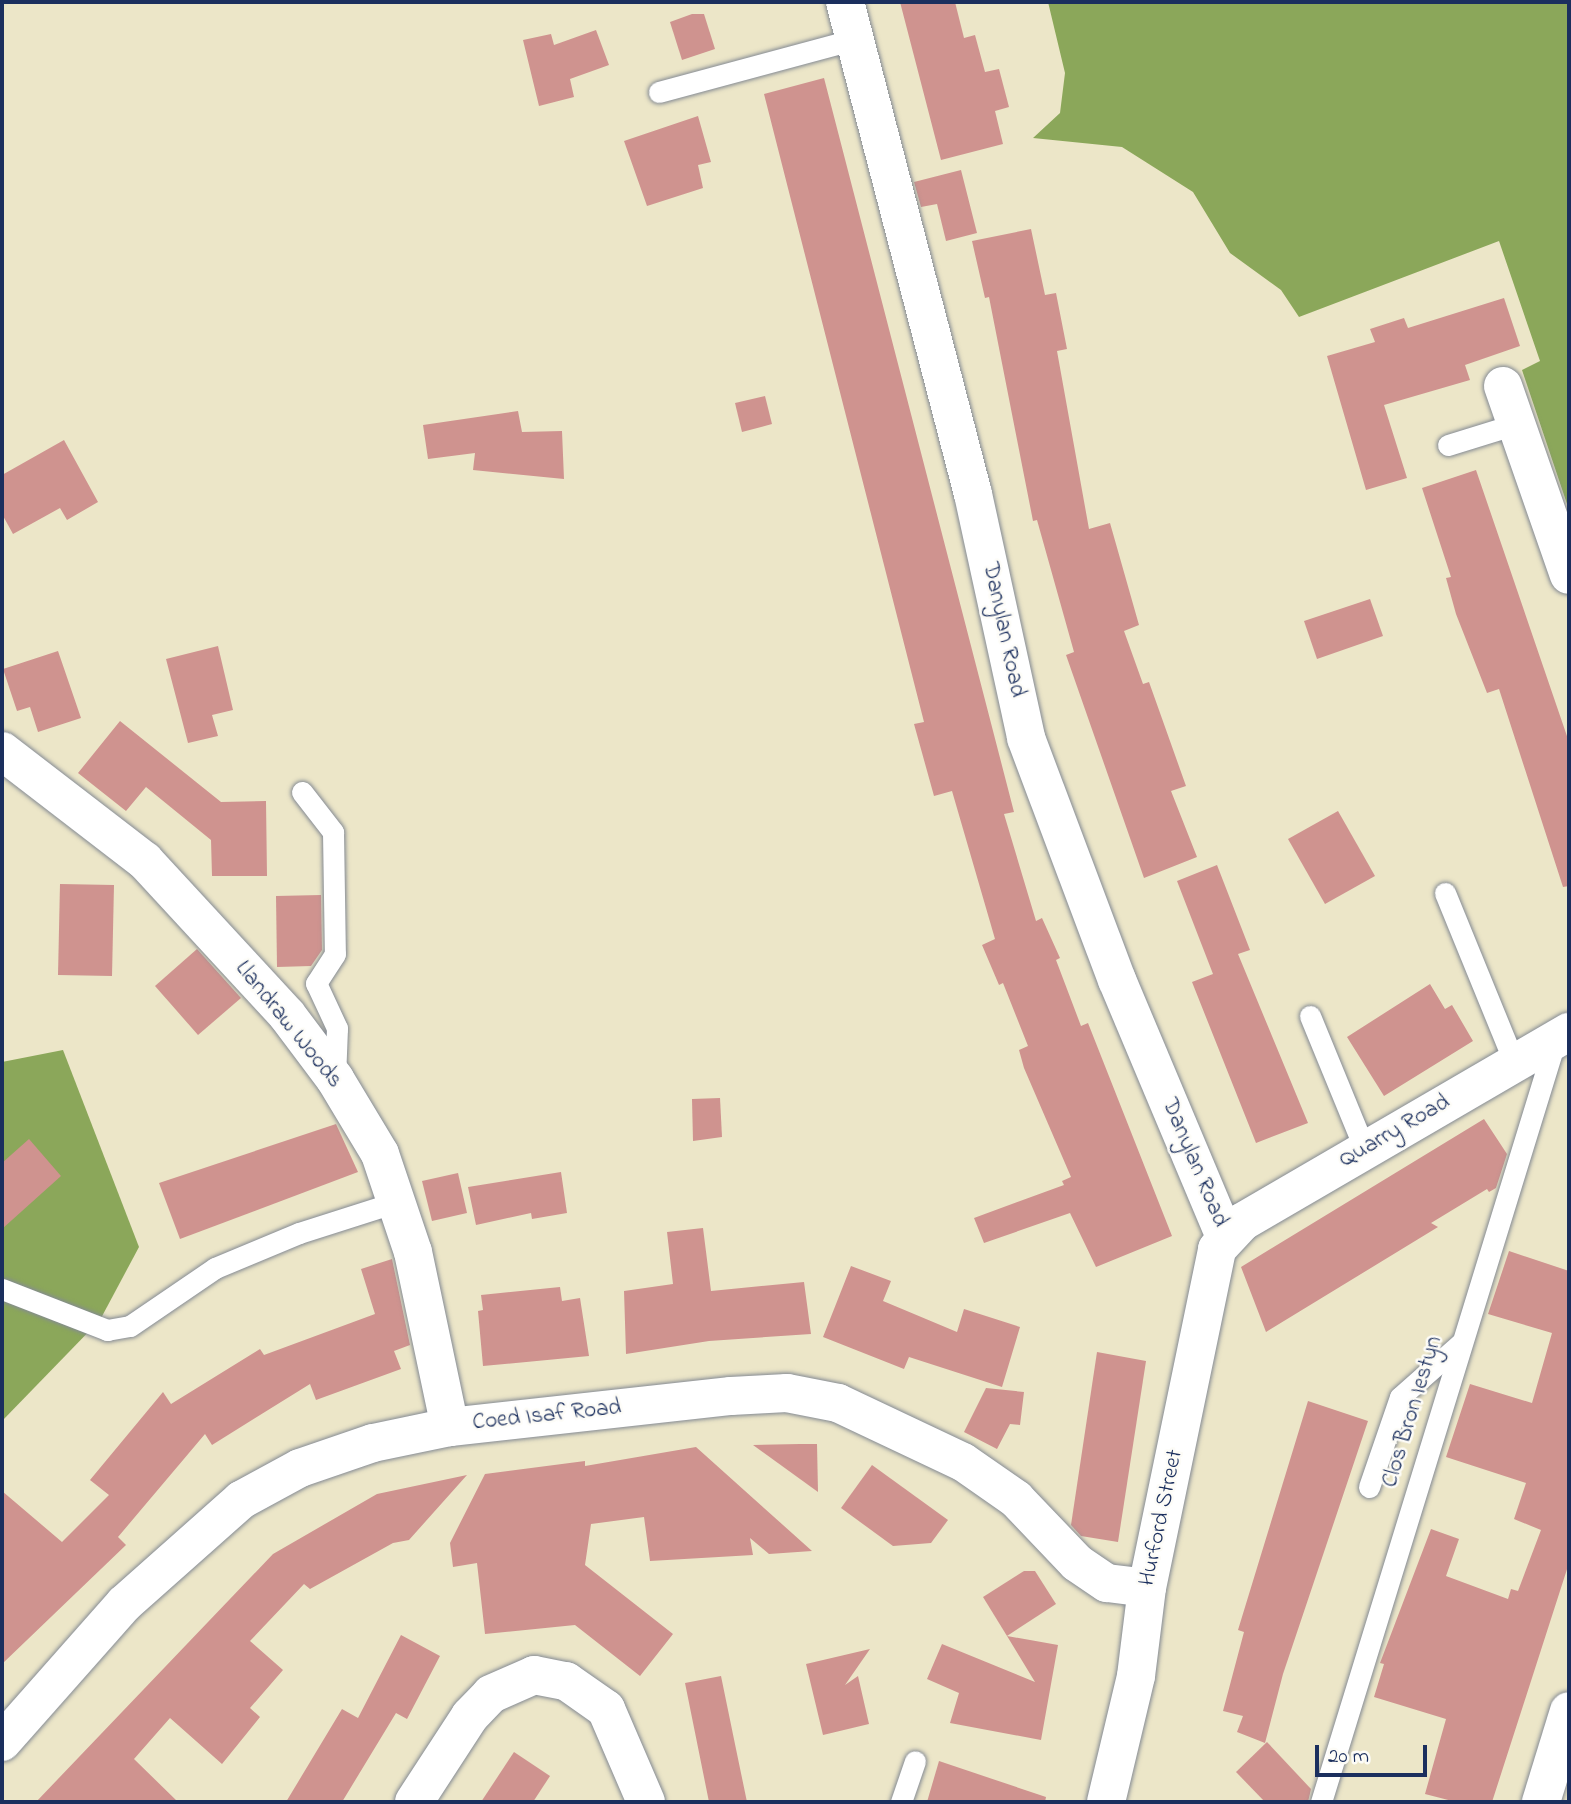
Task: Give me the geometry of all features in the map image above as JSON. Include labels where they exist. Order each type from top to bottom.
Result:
[{"type":"street","name":"Danylan Road","points":[[845,2],[970,482],[1026,738],[1117,981],[1226,1237]]},
{"type":"street","points":[[1503,386],[1569,575]]},
{"type":"street","name":"Llandraw Woods","points":[[2,751],[145,861],[287,1015],[335,1079],[380,1154],[413,1252],[450,1427]]},
{"type":"street","name":"Quarry Road","points":[[1226,1237],[1242,1222],[1563,1035]]},
{"type":"street","name":"Hurford Street","points":[[1106,1802],[1136,1676],[1147,1588],[1209,1270],[1226,1237]]},
{"type":"street","name":"Coed Isaf Road","points":[[2,1742],[124,1604],[242,1500],[300,1468],[373,1443],[450,1427],[731,1396],[787,1393],[838,1403],[963,1462],[1016,1499],[1077,1563],[1107,1583],[1147,1588]]},
{"type":"street","points":[[414,1802],[470,1716],[491,1694],[534,1675],[566,1681],[606,1709],[646,1802]]},
{"type":"street","points":[[1541,1802],[1569,1711]]},
{"type":"lane","points":[[659,92],[856,39]]},
{"type":"lane","points":[[1448,445],[1516,424]]},
{"type":"lane","points":[[302,792],[333,832],[335,954],[316,983],[337,1028],[335,1079]]},
{"type":"lane","points":[[1445,893],[1514,1062]]},
{"type":"lane","points":[[1310,1016],[1365,1150]]},
{"type":"lane","name":"Clos Bron Iestyn","points":[[1321,1802],[1461,1343],[1563,1035]]},
{"type":"lane","points":[[2,1289],[107,1330],[130,1326],[215,1268],[299,1233],[396,1202]]},
{"type":"lane","points":[[1369,1487],[1400,1397],[1461,1343]]},
{"type":"lane","points":[[901,1802],[915,1761]]},
{"type":"green space","points":[[1048,2],[1569,2],[1569,510],[1522,370],[1540,361],[1499,241],[1299,317],[1281,290],[1230,253],[1193,192],[1122,147],[1033,138],[1060,113],[1065,73]]},
{"type":"green space","points":[[63,1050],[139,1247],[100,1320],[2,1421],[2,1062]]},
{"type":"building","points":[[900,2],[955,2],[964,38],[975,35],[985,72],[999,69],[1009,107],[995,111],[1003,144],[941,160]]},
{"type":"building","points":[[692,14],[704,14],[715,49],[682,60],[670,22]]},
{"type":"building","points":[[596,30],[609,65],[570,79],[574,97],[539,106],[523,40],[551,34],[554,45]]},
{"type":"building","points":[[824,78],[1014,812],[1004,814],[1036,921],[1042,918],[1060,958],[1056,960],[1081,1026],[1088,1023],[1172,1236],[1096,1267],[1070,1213],[984,1243],[974,1218],[1064,1185],[1062,1181],[1071,1177],[1024,1068],[1019,1050],[1028,1046],[1003,983],[999,985],[982,945],[995,939],[952,791],[934,796],[914,724],[924,722],[764,94]]},
{"type":"building","points":[[698,116],[711,162],[698,165],[703,188],[647,206],[624,141]]},
{"type":"building","points":[[961,170],[977,233],[946,241],[937,204],[921,207],[914,182]]},
{"type":"building","points":[[1031,229],[1045,295],[1056,293],[1067,349],[1057,351],[1089,529],[1110,523],[1139,625],[1124,631],[1143,684],[1149,682],[1186,786],[1171,791],[1197,857],[1144,878],[1066,655],[1074,652],[1037,520],[1033,521],[989,297],[985,298],[972,241]]},
{"type":"building","points":[[1504,298],[1520,346],[1465,365],[1470,380],[1384,405],[1407,478],[1366,490],[1327,356],[1375,342],[1370,329],[1404,318],[1408,328]]},
{"type":"building","points":[[765,396],[772,424],[742,432],[735,403]]},
{"type":"building","points":[[518,411],[522,432],[562,431],[564,479],[473,470],[475,453],[428,459],[423,425]]},
{"type":"building","points":[[64,440],[98,502],[67,520],[60,508],[13,534],[2,514],[2,475]]},
{"type":"building","points":[[1476,470],[1569,742],[1569,886],[1563,887],[1499,689],[1487,693],[1456,614],[1446,578],[1451,577],[1422,488]]},
{"type":"building","points":[[1370,599],[1383,636],[1317,659],[1304,621]]},
{"type":"building","points":[[218,646],[233,710],[212,715],[218,736],[188,743],[166,659]]},
{"type":"building","points":[[58,651],[81,718],[38,732],[30,707],[17,711],[3,669]]},
{"type":"building","points":[[120,721],[221,802],[266,801],[267,876],[212,876],[211,840],[146,787],[126,811],[78,773]]},
{"type":"building","points":[[1338,811],[1375,876],[1325,904],[1288,839]]},
{"type":"building","points":[[1217,865],[1250,950],[1238,954],[1308,1123],[1256,1143],[1192,982],[1213,974],[1177,881]]},
{"type":"building","points":[[60,884],[114,885],[112,976],[58,975]]},
{"type":"building","points":[[321,895],[322,950],[311,966],[277,967],[276,896]]},
{"type":"building","points":[[197,949],[241,998],[198,1035],[155,986]]},
{"type":"building","points":[[1430,984],[1445,1009],[1452,1005],[1473,1041],[1384,1096],[1347,1037]]},
{"type":"building","points":[[720,1098],[722,1137],[693,1141],[692,1099]]},
{"type":"building","points":[[1484,1119],[1507,1154],[1496,1188],[1489,1192],[1487,1189],[1431,1223],[1438,1227],[1266,1332],[1241,1267]]},
{"type":"building","points":[[336,1124],[358,1172],[180,1239],[159,1183]]},
{"type":"building","points":[[29,1139],[61,1176],[2,1229],[2,1163]]},
{"type":"building","points":[[561,1172],[567,1213],[532,1219],[531,1213],[476,1225],[468,1187]]},
{"type":"building","points":[[458,1173],[467,1213],[432,1221],[422,1181]]},
{"type":"building","points":[[703,1228],[711,1291],[804,1282],[811,1334],[709,1341],[626,1354],[624,1291],[673,1284],[667,1232]]},
{"type":"building","points":[[1509,1251],[1569,1271],[1569,1563],[1492,1802],[1456,1802],[1425,1794],[1446,1719],[1374,1697],[1384,1664],[1380,1663],[1431,1529],[1459,1539],[1446,1576],[1508,1599],[1511,1589],[1518,1591],[1541,1530],[1514,1519],[1526,1483],[1446,1457],[1470,1384],[1532,1403],[1552,1333],[1488,1314]]},
{"type":"building","points":[[392,1259],[410,1345],[394,1351],[401,1369],[316,1400],[310,1384],[212,1445],[205,1434],[118,1537],[126,1545],[2,1664],[2,1491],[62,1542],[109,1495],[90,1480],[163,1392],[171,1404],[260,1349],[264,1355],[375,1314],[361,1269]]},
{"type":"building","points":[[851,1266],[891,1281],[883,1301],[957,1332],[964,1309],[1020,1327],[1002,1387],[909,1357],[904,1369],[823,1337]]},
{"type":"building","points":[[560,1287],[562,1301],[580,1298],[589,1356],[483,1366],[478,1311],[483,1310],[481,1295]]},
{"type":"building","points":[[1097,1352],[1146,1361],[1118,1542],[1081,1536],[1071,1525]]},
{"type":"building","points":[[986,1388],[1024,1392],[1020,1425],[1010,1424],[997,1449],[964,1432]]},
{"type":"building","points":[[1308,1401],[1368,1421],[1283,1674],[1265,1743],[1237,1732],[1243,1716],[1223,1711],[1244,1632],[1238,1630]]},
{"type":"building","points":[[800,1444],[817,1444],[818,1492],[753,1445]]},
{"type":"building","points":[[696,1447],[812,1551],[769,1554],[750,1538],[753,1555],[650,1561],[644,1517],[591,1524],[585,1565],[673,1634],[640,1676],[575,1625],[485,1634],[477,1563],[453,1567],[450,1543],[485,1474],[585,1461],[585,1466]]},
{"type":"building","points":[[872,1465],[948,1520],[931,1543],[893,1546],[841,1508]]},
{"type":"building","points":[[467,1475],[409,1540],[393,1543],[310,1589],[304,1584],[250,1641],[283,1670],[250,1708],[260,1717],[222,1764],[170,1718],[134,1759],[178,1802],[36,1802],[273,1554],[377,1494]]},
{"type":"building","points":[[1024,1571],[1035,1571],[1056,1604],[1007,1636],[983,1597]]},
{"type":"building","points":[[401,1635],[440,1656],[407,1719],[396,1713],[342,1802],[286,1802],[342,1709],[358,1718]]},
{"type":"building","points":[[1007,1636],[1058,1645],[1041,1740],[950,1723],[959,1693],[927,1679],[942,1644],[1035,1682]]},
{"type":"building","points":[[870,1649],[845,1685],[858,1676],[869,1724],[823,1735],[806,1664]]},
{"type":"building","points":[[721,1676],[747,1802],[709,1802],[685,1683]]},
{"type":"building","points":[[1267,1742],[1311,1789],[1308,1802],[1265,1802],[1236,1772]]},
{"type":"building","points":[[514,1752],[550,1776],[533,1802],[481,1802]]},
{"type":"building","points":[[939,1761],[1046,1797],[1045,1802],[927,1802]]}]
